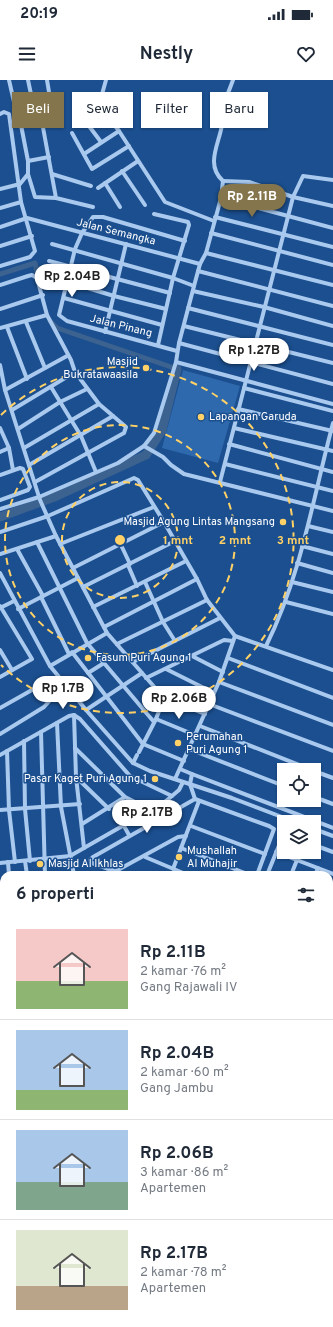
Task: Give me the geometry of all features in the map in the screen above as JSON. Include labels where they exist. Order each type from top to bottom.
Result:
[{"type":"street","points":[[9,80],[12,93]]},
{"type":"street","points":[[28,80],[31,92]]},
{"type":"street","points":[[47,80],[49,92]]},
{"type":"street","points":[[102,92],[106,80]]},
{"type":"street","points":[[233,80],[229,95],[224,104],[222,125],[214,154],[214,165],[217,174],[223,181],[249,182],[293,197],[333,206]]},
{"type":"street","points":[[0,114],[4,112],[8,114],[20,184],[21,202],[27,218],[35,251],[34,254],[0,266]]},
{"type":"street","points":[[56,198],[42,122],[21,125],[28,161],[28,174],[34,197],[56,198],[93,207]]},
{"type":"street","points":[[90,128],[101,142]]},
{"type":"street","points":[[117,128],[165,202],[214,219],[333,248]]},
{"type":"street","points":[[84,154],[119,131]]},
{"type":"street","points":[[72,133],[92,169],[129,146]]},
{"type":"street","points":[[28,161],[49,157]]},
{"type":"street","points":[[98,188],[138,161]]},
{"type":"street","points":[[122,171],[145,205]]},
{"type":"street","points":[[0,189],[20,184],[28,174]]},
{"type":"street","points":[[52,174],[91,186]]},
{"type":"street","points":[[220,482],[261,326],[268,289],[278,251],[284,235],[293,197],[303,176],[333,180]]},
{"type":"street","points":[[0,509],[40,499],[123,460],[146,447],[154,433],[176,362],[177,351],[188,308],[200,264],[206,253],[223,181]]},
{"type":"street","points":[[105,183],[120,207]]},
{"type":"street","points":[[220,198],[333,228]]},
{"type":"street","points":[[0,208],[21,202]]},
{"type":"street","points":[[154,214],[188,222],[189,226],[166,308],[158,345]]},
{"type":"street","points":[[162,325],[64,298],[76,249],[82,233],[93,216],[185,241]]},
{"type":"street","points":[[0,227],[27,218]]},
{"type":"street","name":"Jalan Semangka","points":[[27,218],[200,264]]},
{"type":"street","points":[[211,233],[333,265]]},
{"type":"street","points":[[0,246],[32,236]]},
{"type":"street","points":[[52,244],[76,249],[174,278],[194,289],[333,326]]},
{"type":"street","points":[[105,332],[126,244]]},
{"type":"street","points":[[206,253],[274,268],[333,284]]},
{"type":"street","points":[[49,260],[170,293]]},
{"type":"street","points":[[198,271],[333,306]]},
{"type":"street","points":[[0,285],[32,275],[37,278],[43,295],[47,315],[67,356],[71,360],[75,372],[99,404],[125,424],[125,432],[35,482]]},
{"type":"street","points":[[48,276],[114,296],[166,308]]},
{"type":"street","points":[[0,309],[43,295]]},
{"type":"street","name":"Jalan Pinang","points":[[64,298],[59,315],[67,321],[177,351]]},
{"type":"street","points":[[188,308],[333,345]]},
{"type":"street","points":[[0,328],[47,315]]},
{"type":"street","points":[[26,322],[45,368]]},
{"type":"street","points":[[184,326],[333,363]]},
{"type":"street","points":[[7,327],[27,379]]},
{"type":"street","points":[[179,343],[333,384]]},
{"type":"street","points":[[6,390],[67,356]]},
{"type":"street","points":[[176,362],[333,404]]},
{"type":"street","points":[[0,365],[6,390],[40,499],[56,536],[104,627],[164,698],[204,714]]},
{"type":"street","points":[[12,410],[75,372]]},
{"type":"street","points":[[51,387],[80,436],[96,472]]},
{"type":"street","points":[[244,388],[333,411]]},
{"type":"street","points":[[18,429],[60,402],[87,389]]},
{"type":"street","points":[[24,448],[99,404]]},
{"type":"street","points":[[238,409],[332,431]]},
{"type":"street","points":[[29,465],[113,416]]},
{"type":"street","points":[[266,646],[282,614],[292,582],[314,506],[316,487],[333,423]]},
{"type":"street","points":[[234,428],[333,451]]},
{"type":"street","points":[[0,429],[9,448],[13,470]]},
{"type":"street","points":[[229,444],[333,472]]},
{"type":"street","points":[[146,447],[158,454],[184,474],[333,511]]},
{"type":"street","points":[[0,452],[9,448]]},
{"type":"street","points":[[225,464],[333,491]]},
{"type":"street","points":[[0,475],[20,468],[23,469],[30,487],[28,490],[0,500]]},
{"type":"street","points":[[0,532],[48,516],[134,478],[138,480],[164,522],[197,579],[207,600],[235,636],[333,670]]},
{"type":"street","points":[[60,544],[111,526],[154,507]]},
{"type":"street","points":[[73,568],[164,522]]},
{"type":"street","points":[[308,526],[333,532]]},
{"type":"street","points":[[0,554],[56,536]]},
{"type":"street","points":[[83,587],[175,541]]},
{"type":"street","points":[[37,542],[87,643],[155,721],[195,735]]},
{"type":"street","points":[[121,545],[137,586]]},
{"type":"street","points":[[302,546],[333,554]]},
{"type":"street","points":[[16,549],[71,653],[143,744],[184,761]]},
{"type":"street","points":[[93,607],[186,561]]},
{"type":"street","points":[[297,563],[333,573]]},
{"type":"street","points":[[0,573],[18,610],[50,666],[86,710],[133,762],[150,771],[190,786],[277,816]]},
{"type":"street","points":[[18,610],[78,578]]},
{"type":"street","points":[[104,627],[197,579]]},
{"type":"street","points":[[145,582],[162,622],[175,641]]},
{"type":"street","points":[[292,582],[333,592]]},
{"type":"street","points":[[117,644],[207,600]]},
{"type":"street","points":[[0,677],[32,659],[0,607],[14,601]]},
{"type":"street","points":[[285,605],[333,614]]},
{"type":"street","points":[[133,662],[220,618]]},
{"type":"street","points":[[50,666],[107,632]]},
{"type":"street","points":[[175,780],[219,682],[235,636]]},
{"type":"street","points":[[146,678],[224,640],[233,641]]},
{"type":"street","points":[[0,651],[12,670]]},
{"type":"street","points":[[192,656],[223,672]]},
{"type":"street","points":[[228,658],[333,698]]},
{"type":"street","points":[[88,673],[104,663]]},
{"type":"street","points":[[166,669],[214,693]]},
{"type":"street","points":[[86,710],[142,673]]},
{"type":"street","points":[[52,689],[63,680]]},
{"type":"street","points":[[219,682],[333,725]]},
{"type":"street","points":[[0,708],[39,686],[52,689]]},
{"type":"street","points":[[0,734],[44,707],[52,697],[52,689]]},
{"type":"street","points":[[133,762],[155,721],[164,698]]},
{"type":"street","points":[[208,704],[333,751]]},
{"type":"street","points":[[0,755],[69,716],[74,715]]},
{"type":"street","points":[[74,715],[76,777],[84,848]]},
{"type":"street","points":[[74,715],[130,776],[172,796]]},
{"type":"street","points":[[57,723],[61,807],[73,871]]},
{"type":"street","points":[[200,726],[295,763]]},
{"type":"street","points":[[41,732],[45,871]]},
{"type":"street","points":[[24,741],[27,871]]},
{"type":"street","points":[[75,748],[125,797],[152,810]]},
{"type":"street","points":[[189,749],[277,783]]},
{"type":"street","points":[[7,751],[9,810],[15,862]]},
{"type":"street","points":[[180,769],[333,828]]},
{"type":"street","points":[[321,773],[333,778]]},
{"type":"street","points":[[192,774],[190,786],[192,794],[197,800],[274,829],[259,871]]},
{"type":"street","points":[[76,777],[108,809]]},
{"type":"street","points":[[0,863],[45,860],[70,856],[152,810],[172,796],[182,782]]},
{"type":"street","points":[[82,824],[125,797]]},
{"type":"street","points":[[173,869],[191,826],[197,800]]},
{"type":"street","points":[[186,836],[178,837],[145,857],[116,871],[92,863],[90,860],[129,835],[197,800]]},
{"type":"street","points":[[321,800],[333,804]]},
{"type":"street","points":[[0,810],[61,807],[80,804]]},
{"type":"street","points":[[124,826],[129,835]]},
{"type":"street","points":[[191,826],[265,854]]},
{"type":"street","points":[[321,832],[333,836]]},
{"type":"street","points":[[181,848],[240,871]]},
{"type":"street","points":[[321,848],[333,852]]},
{"type":"street","points":[[269,871],[276,852],[326,871]]},
{"type":"street","points":[[145,857],[178,871]]},
{"type":"street","points":[[293,871],[297,860]]},
{"type":"street","points":[[8,862],[9,871]]},
{"type":"shaded area","name":"Lapangan Garuda","points":[[183,370],[240,386],[218,463],[162,448]]},
{"type":"waterway","points":[[0,274],[35,263],[39,282]]},
{"type":"waterway","points":[[50,321],[57,328],[177,369]]},
{"type":"waterway","points":[[0,517],[57,496],[146,455],[162,430],[177,369]]},
{"type":"place","name":"Masjid Bukratawaasila","points":[[146,368]]},
{"type":"place","name":"Lapangan Garuda","points":[[201,417]]},
{"type":"place","name":"Masjid Agung Lintas Mangsang","points":[[283,522]]},
{"type":"place","name":"Fasum Puri Agung 1","points":[[88,658]]},
{"type":"place","name":"Perumahan Puri Agung 1","points":[[178,743]]},
{"type":"place","name":"Pasar Kaget Puri Agung 1","points":[[155,779]]},
{"type":"place","name":"Mushallah Al Muhajir","points":[[179,857]]},
{"type":"place","name":"Masjid Al Ikhlas","points":[[40,864]]}]
